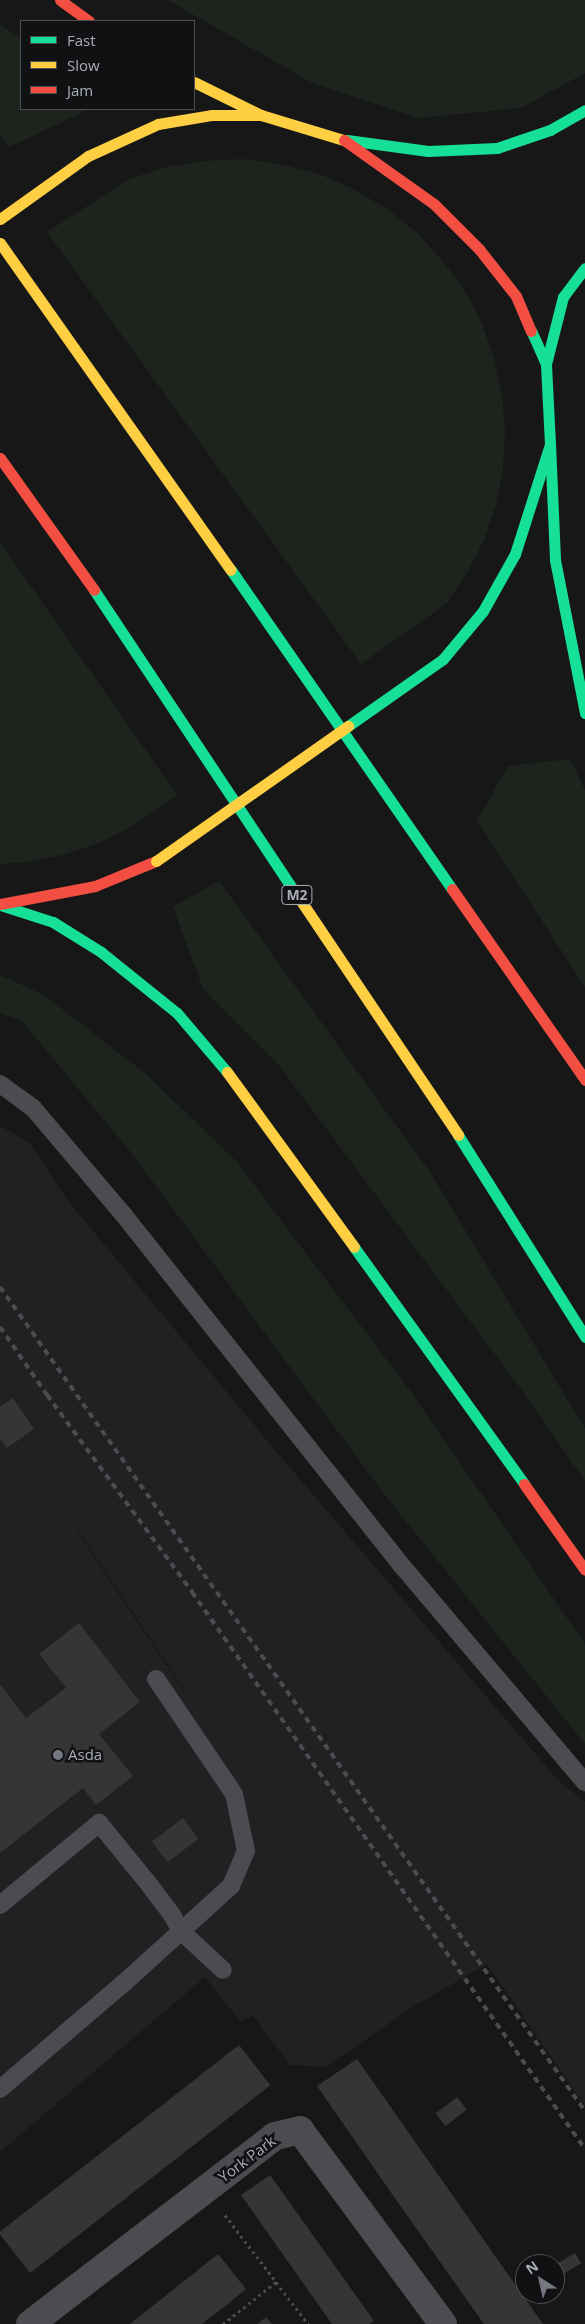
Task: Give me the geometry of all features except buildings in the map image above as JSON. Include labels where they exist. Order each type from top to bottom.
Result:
[{"type":"main road","points":[[60,0],[88,20]]},
{"type":"main road","points":[[195,82],[261,115],[344,140],[428,151],[497,148],[550,130],[585,110]]},
{"type":"main road","points":[[0,219],[88,156],[158,124],[212,115],[261,115]]},
{"type":"main road","points":[[344,140],[434,204],[479,249],[516,296],[546,364]]},
{"type":"main road","points":[[0,243],[171,483],[585,1080]]},
{"type":"main road","points":[[585,268],[563,298],[546,364],[555,560],[585,713]]},
{"type":"main road","points":[[0,904],[95,886],[156,861],[443,658],[483,611],[515,554],[550,444]]},
{"type":"main road","name":"M2","points":[[0,458],[63,545],[468,1151],[585,1337]]},
{"type":"main road","points":[[0,904],[53,922],[101,952],[177,1013],[231,1077],[447,1375],[585,1570]]},
{"type":"street","name":"York Park","points":[[30,2324],[275,2136],[300,2130],[439,2323]]},
{"type":"lane","points":[[0,1084],[32,1108],[123,1214],[403,1567],[585,1782]]},
{"type":"lane","points":[[0,2088],[126,1982],[231,1886],[246,1851],[234,1794],[156,1678]]},
{"type":"lane","points":[[0,1905],[99,1823],[172,1914],[181,1931],[223,1970]]},
{"type":"path","points":[[207,2190],[308,2324]]},
{"type":"path","points":[[223,2324],[276,2282]]},
{"type":"shaded area","points":[[168,0],[585,0],[585,73],[521,108],[419,118],[314,84]]},
{"type":"shaded area","points":[[0,24],[20,38],[20,110],[88,110],[9,147],[0,134]]},
{"type":"shaded area","points":[[242,159],[280,164],[317,173],[353,189],[386,208],[416,232],[442,260],[465,291],[482,324],[494,359],[502,395],[505,432],[503,469],[496,505],[484,540],[467,573],[446,604],[361,664],[47,232],[129,179],[166,167],[203,161]]},
{"type":"shaded area","points":[[0,542],[177,795],[134,825],[101,842],[66,854],[30,862],[0,864]]},
{"type":"shaded area","points":[[570,759],[585,790],[585,987],[477,821],[508,766]]},
{"type":"shaded area","points":[[219,881],[432,1175],[585,1429],[585,1481],[524,1393],[277,1063],[203,989],[173,907]]},
{"type":"shaded area","points":[[0,975],[44,995],[146,1074],[237,1162],[411,1392],[585,1644],[585,1744],[384,1494],[133,1155],[21,1020],[0,1013]]},
{"type":"shaded area","points":[[0,1126],[30,1143],[68,1201],[274,1449],[557,1779],[585,1802],[585,2106],[487,1964],[411,2008],[326,2067],[290,2065],[253,2016],[240,2021],[205,1977],[0,2152]],"holes":[[[78,1531],[219,1741],[136,1620]]]},
{"type":"railway","points":[[0,1287],[585,2111]]},
{"type":"railway","points":[[0,1327],[47,1395],[192,1592],[585,2149]]},
{"type":"traffic: fast","points":[[347,140],[428,151],[497,148],[550,130],[585,110]]},
{"type":"traffic: fast","points":[[546,364],[563,297],[585,268]]},
{"type":"traffic: fast","points":[[443,659],[483,611],[515,554],[550,444],[546,364],[531,331]]},
{"type":"traffic: fast","points":[[550,444],[555,560],[585,713]]},
{"type":"traffic: fast","points":[[231,570],[452,889]]},
{"type":"traffic: fast","points":[[94,590],[297,895]]},
{"type":"traffic: fast","points":[[348,726],[443,659]]},
{"type":"traffic: fast","points":[[0,905],[53,922],[101,952],[177,1013],[227,1072]]},
{"type":"traffic: fast","points":[[458,1135],[585,1337]]},
{"type":"traffic: fast","points":[[354,1247],[524,1484]]},
{"type":"traffic: slow","points":[[195,82],[261,115]]},
{"type":"traffic: slow","points":[[0,219],[88,156],[158,124],[212,115],[261,115],[344,140]]},
{"type":"traffic: slow","points":[[0,243],[231,570]]},
{"type":"traffic: slow","points":[[156,861],[348,726]]},
{"type":"traffic: slow","points":[[297,895],[458,1135]]},
{"type":"traffic: slow","points":[[227,1072],[354,1247]]},
{"type":"traffic: jam","points":[[60,0],[88,20]]},
{"type":"traffic: jam","points":[[344,140],[434,204],[479,249],[516,296],[531,331]]},
{"type":"traffic: jam","points":[[0,458],[94,590]]},
{"type":"traffic: jam","points":[[0,904],[95,886],[156,861]]},
{"type":"traffic: jam","points":[[452,889],[585,1080]]},
{"type":"traffic: jam","points":[[524,1484],[585,1570]]},
{"type":"place","name":"Asda","points":[[58,1755]]}]
